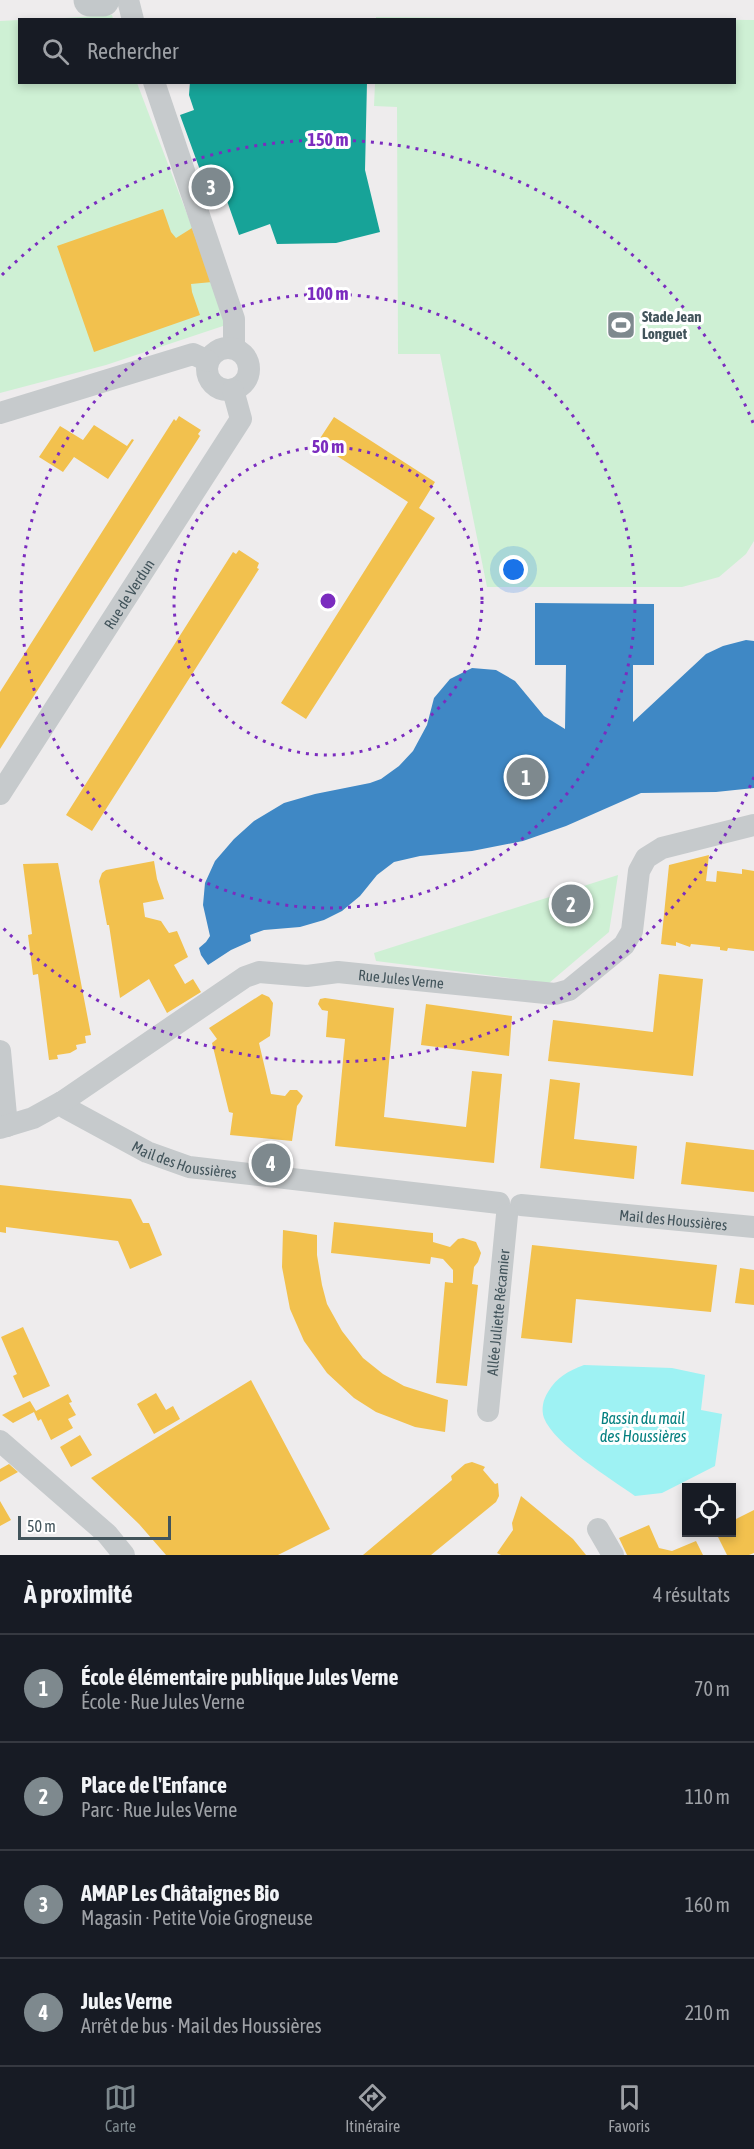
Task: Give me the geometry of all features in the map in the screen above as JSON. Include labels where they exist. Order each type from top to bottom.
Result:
[{"type":"main road","points":[[90,0],[103,0]]},
{"type":"street","points":[[128,0],[132,18]]},
{"type":"street","points":[[155,84],[234,319],[234,348]]},
{"type":"street","points":[[228,347],[234,348],[246,358],[249,370],[244,383],[233,390],[220,389],[214,385],[207,374],[208,361],[217,351],[228,347]]},
{"type":"street","points":[[0,413],[193,354],[208,361]]},
{"type":"street","name":"Rue de Verdun","points":[[0,794],[241,419],[233,390]]},
{"type":"street","name":"Rue Jules Verne","points":[[3,1127],[33,1118],[62,1102],[245,977],[259,972],[306,976],[338,972],[555,994],[569,990],[624,945],[632,931],[639,871],[646,858],[662,848],[754,825]]},
{"type":"street","points":[[0,1052],[3,1127]]},
{"type":"street","name":"Mail des Houssières","points":[[62,1102],[66,1108],[147,1152],[189,1167],[509,1207],[754,1227]]},
{"type":"street","name":"Allée Juliette Récamier","points":[[488,1411],[509,1207]]},
{"type":"street","points":[[0,1441],[107,1534],[124,1555]]},
{"type":"street","points":[[598,1529],[613,1555]]},
{"type":"green space","points":[[112,15],[113,18],[65,18]]},
{"type":"green space","points":[[376,17],[502,18],[376,18]]},
{"type":"green space","points":[[18,20],[18,84],[137,84],[229,324],[106,365],[0,393],[0,21]]},
{"type":"green space","points":[[736,20],[754,20],[754,541],[746,554],[719,577],[682,587],[487,587],[440,354],[398,354],[397,107],[374,106],[375,84],[736,84]]},
{"type":"green space","points":[[618,875],[609,932],[549,983],[376,961],[374,953]]},
{"type":"water","name":"Bassin du mail des Houssières","points":[[584,1365],[672,1368],[705,1375],[701,1410],[722,1414],[715,1466],[662,1493],[635,1496],[571,1450],[559,1439],[544,1418],[544,1401],[559,1378]]},
{"type":"building: Logements","points":[[163,209],[171,232],[176,238],[192,228],[212,282],[191,284],[200,315],[94,352],[57,246]]},
{"type":"building: Logements","points":[[179,416],[201,430],[198,434],[200,436],[0,749],[0,692],[174,419],[176,421]]},
{"type":"building: Logements","points":[[334,417],[435,482],[419,508],[435,518],[306,719],[281,703],[408,502],[317,443]]},
{"type":"building: Logements","points":[[94,425],[127,446],[132,439],[134,440],[108,479],[74,457],[63,472],[39,457],[60,426],[83,440]]},
{"type":"building: Logements","points":[[239,550],[259,563],[257,568],[259,569],[92,831],[66,815],[233,552],[236,554]]},
{"type":"building: Logements","points":[[709,855],[706,881],[716,882],[717,871],[742,874],[742,869],[754,871],[754,951],[728,948],[727,951],[720,950],[720,947],[691,944],[690,947],[676,942],[676,946],[661,944],[669,865]]},
{"type":"building: Logements","points":[[154,861],[164,899],[143,903],[145,917],[161,921],[169,933],[177,931],[188,957],[174,965],[185,984],[193,979],[201,992],[167,1013],[149,979],[120,998],[109,925],[107,925],[99,881],[106,870]]},
{"type":"building: Logements","points":[[58,863],[91,1035],[85,1036],[86,1043],[76,1045],[77,1049],[70,1053],[57,1055],[58,1059],[49,1060],[38,974],[33,975],[28,935],[32,934],[23,864]]},
{"type":"building: Logements","points":[[659,974],[703,979],[693,1076],[548,1061],[553,1020],[653,1032]]},
{"type":"building: Logements","points":[[262,994],[269,997],[273,1003],[270,1036],[259,1043],[271,1094],[285,1096],[290,1090],[297,1090],[303,1096],[297,1106],[292,1141],[230,1135],[233,1113],[229,1112],[212,1043],[217,1039],[209,1028]]},
{"type":"building: Logements","points":[[320,999],[394,1008],[384,1117],[466,1127],[472,1071],[502,1074],[494,1163],[335,1146],[345,1039],[326,1037],[328,1011],[322,1010],[318,1004]]},
{"type":"building: Logements","points":[[426,1004],[512,1016],[509,1056],[421,1045]]},
{"type":"building: Logements","points":[[550,1079],[580,1083],[574,1139],[637,1146],[634,1179],[540,1168]]},
{"type":"building: Logements","points":[[686,1142],[754,1150],[754,1192],[681,1184]]},
{"type":"building: Logements","points":[[0,1185],[131,1199],[143,1223],[149,1223],[162,1255],[130,1269],[118,1241],[6,1227],[6,1233],[0,1232]]},
{"type":"building: Logements","points":[[334,1222],[433,1233],[433,1242],[450,1247],[458,1239],[463,1238],[476,1242],[481,1253],[474,1267],[472,1284],[478,1285],[467,1386],[436,1383],[445,1282],[453,1283],[453,1270],[443,1259],[431,1257],[430,1264],[331,1253]]},
{"type":"building: Logements","points":[[283,1230],[317,1235],[317,1255],[322,1285],[327,1304],[342,1331],[363,1358],[383,1374],[404,1386],[448,1400],[445,1432],[415,1427],[376,1412],[354,1398],[327,1373],[304,1341],[290,1309],[282,1267]]},
{"type":"building: Logements","points":[[532,1245],[717,1265],[711,1312],[576,1299],[572,1343],[521,1338]]},
{"type":"building: Logements","points":[[740,1268],[754,1270],[754,1305],[735,1303]]},
{"type":"building: Logements","points":[[23,1327],[50,1386],[23,1398],[13,1376],[17,1374],[1,1337]]},
{"type":"building: Logements","points":[[251,1380],[330,1529],[278,1555],[166,1555],[139,1524],[91,1478]]},
{"type":"building: Logements","points":[[156,1393],[166,1410],[173,1406],[180,1419],[154,1434],[137,1404]]},
{"type":"building: Logements","points":[[68,1394],[72,1402],[69,1403],[76,1415],[68,1419],[73,1428],[51,1440],[41,1419],[38,1421],[34,1412],[13,1423],[2,1415],[30,1401],[36,1411]]},
{"type":"building: Logements","points":[[80,1435],[92,1455],[71,1467],[60,1447]]},
{"type":"building: Logements","points":[[472,1462],[485,1467],[483,1470],[495,1484],[498,1483],[499,1496],[496,1502],[431,1555],[363,1555],[452,1480],[451,1476],[465,1464]]},
{"type":"building: Logements","points":[[9,1464],[18,1472],[0,1482],[0,1469]]},
{"type":"building: Logements","points":[[521,1496],[573,1539],[586,1555],[501,1555],[497,1553],[513,1530],[512,1523]]},
{"type":"building: Logements","points":[[0,1501],[11,1520],[0,1526]]},
{"type":"building: Logements","points":[[754,1510],[754,1553],[727,1555],[718,1537],[736,1537],[736,1519]]},
{"type":"building: Logements","points":[[649,1525],[659,1548],[672,1551],[696,1541],[703,1555],[627,1555],[619,1538]]},
{"type":"building: Écoles","points":[[535,603],[654,604],[654,665],[633,665],[633,722],[706,654],[723,646],[746,640],[754,641],[754,788],[716,792],[641,793],[566,826],[523,841],[394,862],[377,875],[360,896],[342,911],[324,920],[300,927],[264,930],[250,935],[251,941],[231,950],[208,965],[199,948],[210,936],[203,905],[205,883],[215,861],[254,821],[284,803],[370,783],[381,779],[399,766],[413,751],[427,725],[434,698],[450,679],[472,668],[496,670],[515,681],[544,716],[565,729],[566,665],[535,665]]},
{"type":"building: Public","points":[[190,84],[367,84],[365,170],[380,232],[336,243],[277,244],[270,224],[239,235],[226,198],[212,203],[180,115],[194,110],[189,95]]},
{"type":"place","name":"AMAP Les Châtaignes Bio","points":[[211,187]]},
{"type":"place","name":"Stade Jean Longuet","points":[[621,325]]},
{"type":"place","name":"École élémentaire publique Jules Verne","points":[[526,777]]},
{"type":"place","name":"Place de l'Enfance","points":[[571,904]]},
{"type":"place","name":"Jules Verne","points":[[271,1163]]}]
